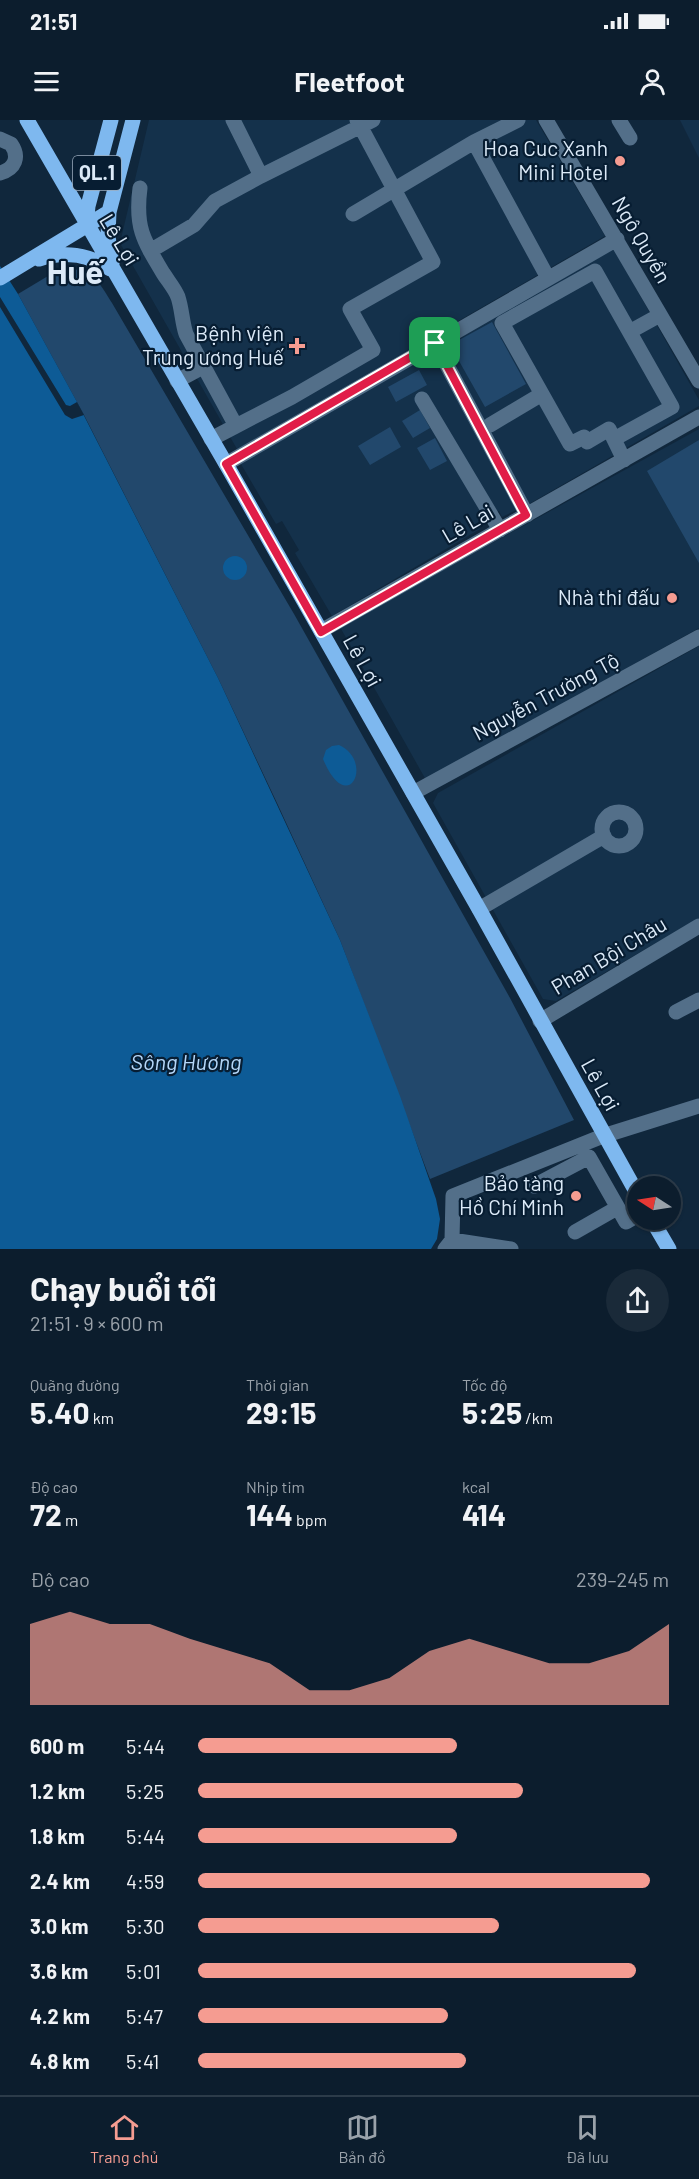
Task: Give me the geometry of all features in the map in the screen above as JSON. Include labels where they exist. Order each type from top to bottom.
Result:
[{"type":"main road","name":"Lê Lợi","points":[[27,120],[479,909],[627,1176]]},
{"type":"main road","name":"QL.1","points":[[86,226],[88,206],[111,120]]},
{"type":"main road","name":"QL.1","points":[[0,278],[109,212],[133,120]]},
{"type":"main road","points":[[61,181],[70,186],[83,186],[96,176]]},
{"type":"main road","points":[[109,212],[108,236],[114,272]]},
{"type":"main road","points":[[25,264],[44,258],[78,255],[91,258],[114,272]]},
{"type":"main road","points":[[658,1230],[669,1249]]},
{"type":"street","points":[[233,120],[261,176]]},
{"type":"street","points":[[353,214],[474,142],[518,120]]},
{"type":"street","name":"Ngô Quyền","points":[[546,120],[699,381]]},
{"type":"street","points":[[619,120],[630,138]]},
{"type":"street","points":[[150,250],[194,225],[215,201],[363,122],[393,189],[433,262],[350,309],[373,350],[292,397],[211,439]]},
{"type":"street","points":[[0,173],[9,170],[16,154],[7,143],[35,134]]},
{"type":"street","points":[[474,142],[548,278]]},
{"type":"street","points":[[140,188],[137,211],[141,232],[178,298],[186,334],[236,426]]},
{"type":"street","points":[[226,464],[617,239]]},
{"type":"street","points":[[614,439],[672,407],[596,271],[502,323],[570,444],[584,436],[587,442],[609,429],[624,460]]},
{"type":"street","points":[[631,331],[660,315]]},
{"type":"street","points":[[435,343],[526,515]]},
{"type":"street","points":[[177,381],[203,367]]},
{"type":"street","points":[[490,425],[542,394]]},
{"type":"street","points":[[422,399],[500,530]]},
{"type":"street","name":"Lê Lai","points":[[321,632],[699,417]]},
{"type":"street","name":"Nguyễn Trường Tộ","points":[[413,793],[699,638]]},
{"type":"street","points":[[479,909],[604,836]]},
{"type":"street","name":"Phan Bội Châu","points":[[540,1022],[699,926]]},
{"type":"street","points":[[676,1012],[699,1000]]},
{"type":"street","points":[[511,1249],[449,1245],[453,1196],[603,1136],[699,1106]]},
{"type":"street","points":[[534,1185],[589,1157],[627,1221]]},
{"type":"street","points":[[575,1232],[617,1208]]},
{"type":"shaded area","name":"Bệnh viện Trung ương Huế","points":[[149,120],[536,120],[605,236],[237,449],[120,243]]},
{"type":"shaded area","points":[[680,120],[699,120],[699,158]]},
{"type":"shaded area","points":[[614,249],[699,400],[699,406],[529,504],[502,517],[499,511],[479,522],[480,529],[332,616],[295,553],[299,550],[282,521],[276,524],[238,459]]},
{"type":"shaded area","points":[[70,269],[90,275],[112,303],[294,614],[510,998],[574,1120],[430,1179],[340,940],[277,803],[218,678],[84,415],[18,294],[48,276]]},
{"type":"shaded area","points":[[492,322],[526,384],[485,407],[450,345]]},
{"type":"shaded area","points":[[419,370],[427,385],[396,402],[388,387]]},
{"type":"shaded area","points":[[420,410],[430,428],[413,438],[402,421]]},
{"type":"shaded area","points":[[390,427],[401,447],[370,465],[358,446]]},
{"type":"shaded area","points":[[699,429],[699,628],[426,780],[340,627]]},
{"type":"shaded area","points":[[435,438],[447,461],[430,470],[417,448]]},
{"type":"shaded area","points":[[699,440],[699,563],[647,471]]},
{"type":"shaded area","points":[[699,646],[699,918],[556,1001],[543,999],[433,803],[438,793]]},
{"type":"water","name":"Sông Hương","points":[[0,266],[18,294],[77,402],[218,678],[340,940],[400,1096],[436,1199],[440,1219],[437,1239],[431,1249],[0,1249]]},
{"type":"water","points":[[235,556],[240,557],[246,563],[246,573],[240,579],[235,580],[230,579],[224,573],[223,568],[224,563],[230,557]]},
{"type":"water","points":[[339,745],[350,753],[355,762],[354,780],[349,785],[341,784],[332,776],[323,759],[326,750]]},
{"type":"pier","points":[[0,297],[66,405],[70,406],[77,402],[84,415],[72,419],[65,415],[0,307]]},
{"type":"place","name":"Hoa Cuc Xanh Mini Hotel","points":[[620,161]]},
{"type":"place","name":"Bệnh viện Trung ương Huế","points":[[297,346]]},
{"type":"place","name":"Nhà thi đấu","points":[[672,598]]},
{"type":"place","name":"Bảo tàng Hồ Chí Minh","points":[[576,1196]]},
{"type":"district","name":"Huế","points":[[75,272]]},
{"type":"route","points":[[435,343],[526,515],[321,632],[226,464],[435,343]]}]
